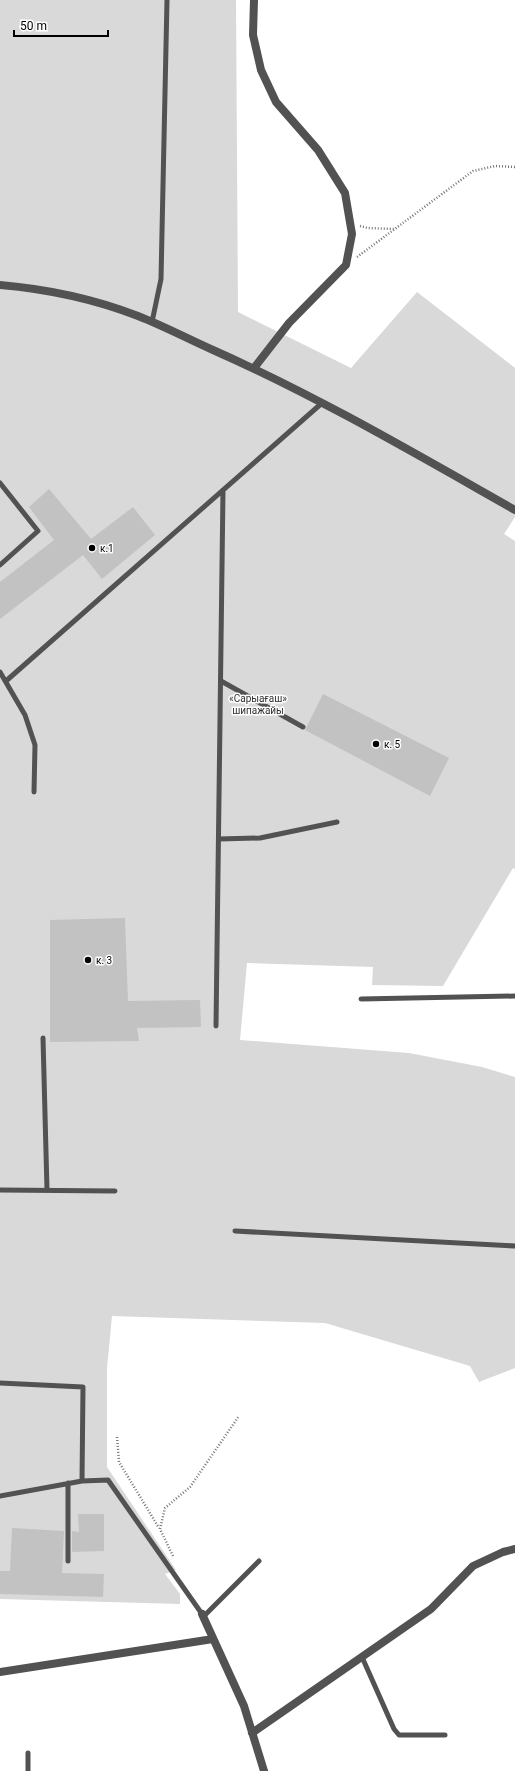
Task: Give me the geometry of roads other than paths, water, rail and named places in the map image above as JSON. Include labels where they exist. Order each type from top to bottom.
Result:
[{"type":"street","points":[[254,0],[253,35],[261,70],[276,102],[318,150],[345,193],[352,234],[346,265],[289,323],[254,368]]},
{"type":"street","points":[[0,285],[31,287],[81,298],[139,316],[254,368],[322,403],[515,510]]},
{"type":"street","points":[[252,1733],[432,1609],[473,1566],[503,1552],[515,1549]]},
{"type":"street","points":[[202,1615],[244,1706],[264,1771]]},
{"type":"street","points":[[0,1672],[213,1639]]},
{"type":"lane","points":[[152,322],[161,279],[167,0]]},
{"type":"lane","points":[[6,681],[322,403]]},
{"type":"lane","points":[[0,483],[38,532],[0,564]]},
{"type":"lane","points":[[216,1026],[224,490]]},
{"type":"lane","points":[[0,672],[25,715],[35,745],[34,792]]},
{"type":"lane","points":[[221,681],[304,727]]},
{"type":"lane","points":[[218,839],[260,838],[337,822]]},
{"type":"lane","points":[[360,999],[515,996]]},
{"type":"lane","points":[[44,1038],[47,1190]]},
{"type":"lane","points":[[0,1190],[115,1191]]},
{"type":"lane","points":[[235,1231],[515,1246]]},
{"type":"lane","points":[[0,1384],[83,1387],[82,1481]]},
{"type":"lane","points":[[0,1496],[68,1483],[108,1480],[202,1615],[259,1561]]},
{"type":"lane","points":[[68,1483],[68,1561]]},
{"type":"lane","points":[[362,1657],[394,1729],[399,1735],[445,1735]]},
{"type":"lane","points":[[28,1753],[28,1771]]},
{"type":"place","name":"к.1","points":[[92,548]]},
{"type":"place","name":"к. 5","points":[[376,744]]},
{"type":"place","name":"к. 3","points":[[88,960]]},
{"type":"park label","name":"«Сарыағаш» шипажайы","points":[[258,704]]}]
